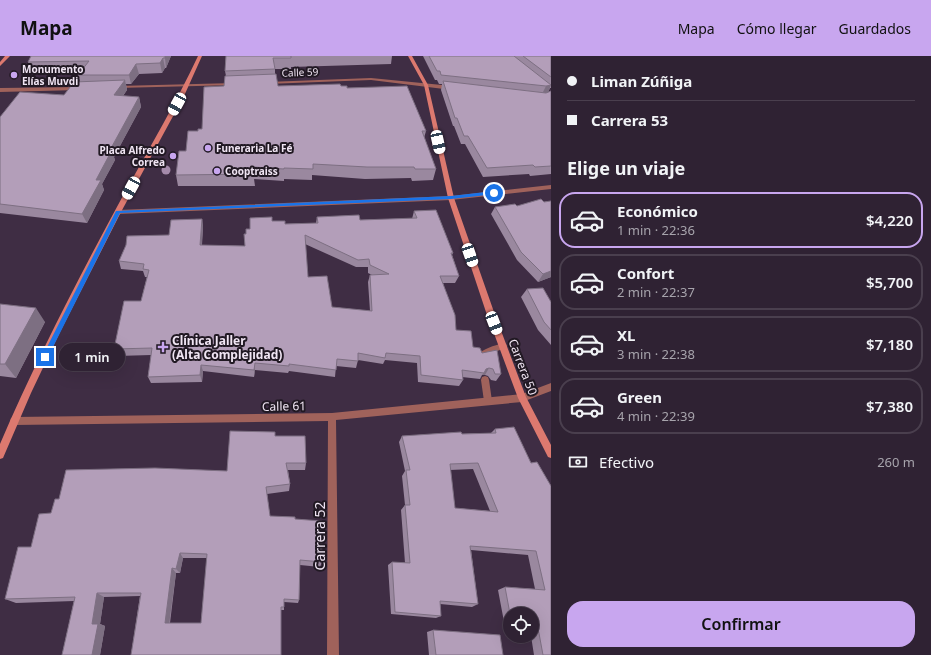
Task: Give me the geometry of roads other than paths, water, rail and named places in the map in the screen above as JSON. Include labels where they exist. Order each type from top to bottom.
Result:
[{"type":"street","points":[[0,65],[8,56]]},
{"type":"street","points":[[0,455],[14,421],[118,212],[187,86],[200,56]]},
{"type":"street","name":"Carrera 50","points":[[410,56],[426,85],[451,198],[503,346],[522,398],[551,454]]},
{"type":"street","name":"Calle 59","points":[[264,83],[371,79],[401,81],[457,89]]},
{"type":"street","points":[[109,88],[241,84]]},
{"type":"street","points":[[0,90],[86,88]]},
{"type":"street","points":[[118,212],[451,198],[551,187]]},
{"type":"street","points":[[481,356],[488,351],[503,346]]},
{"type":"street","points":[[485,380],[488,401]]},
{"type":"street","name":"Calle 61","points":[[14,421],[332,417],[522,398],[551,387]]},
{"type":"street","name":"Carrera 52","points":[[332,417],[333,655]]},
{"type":"place","name":"Monumento Elías Muvdi","points":[[14,75]]},
{"type":"place","name":"Funeraria La Fé","points":[[208,148]]},
{"type":"place","name":"Placa Alfredo Correa","points":[[173,156]]},
{"type":"place","name":"Cooptraiss","points":[[217,171]]},
{"type":"place","name":"Clínica Jaller (Alta Complejidad)","points":[[163,347]]}]
